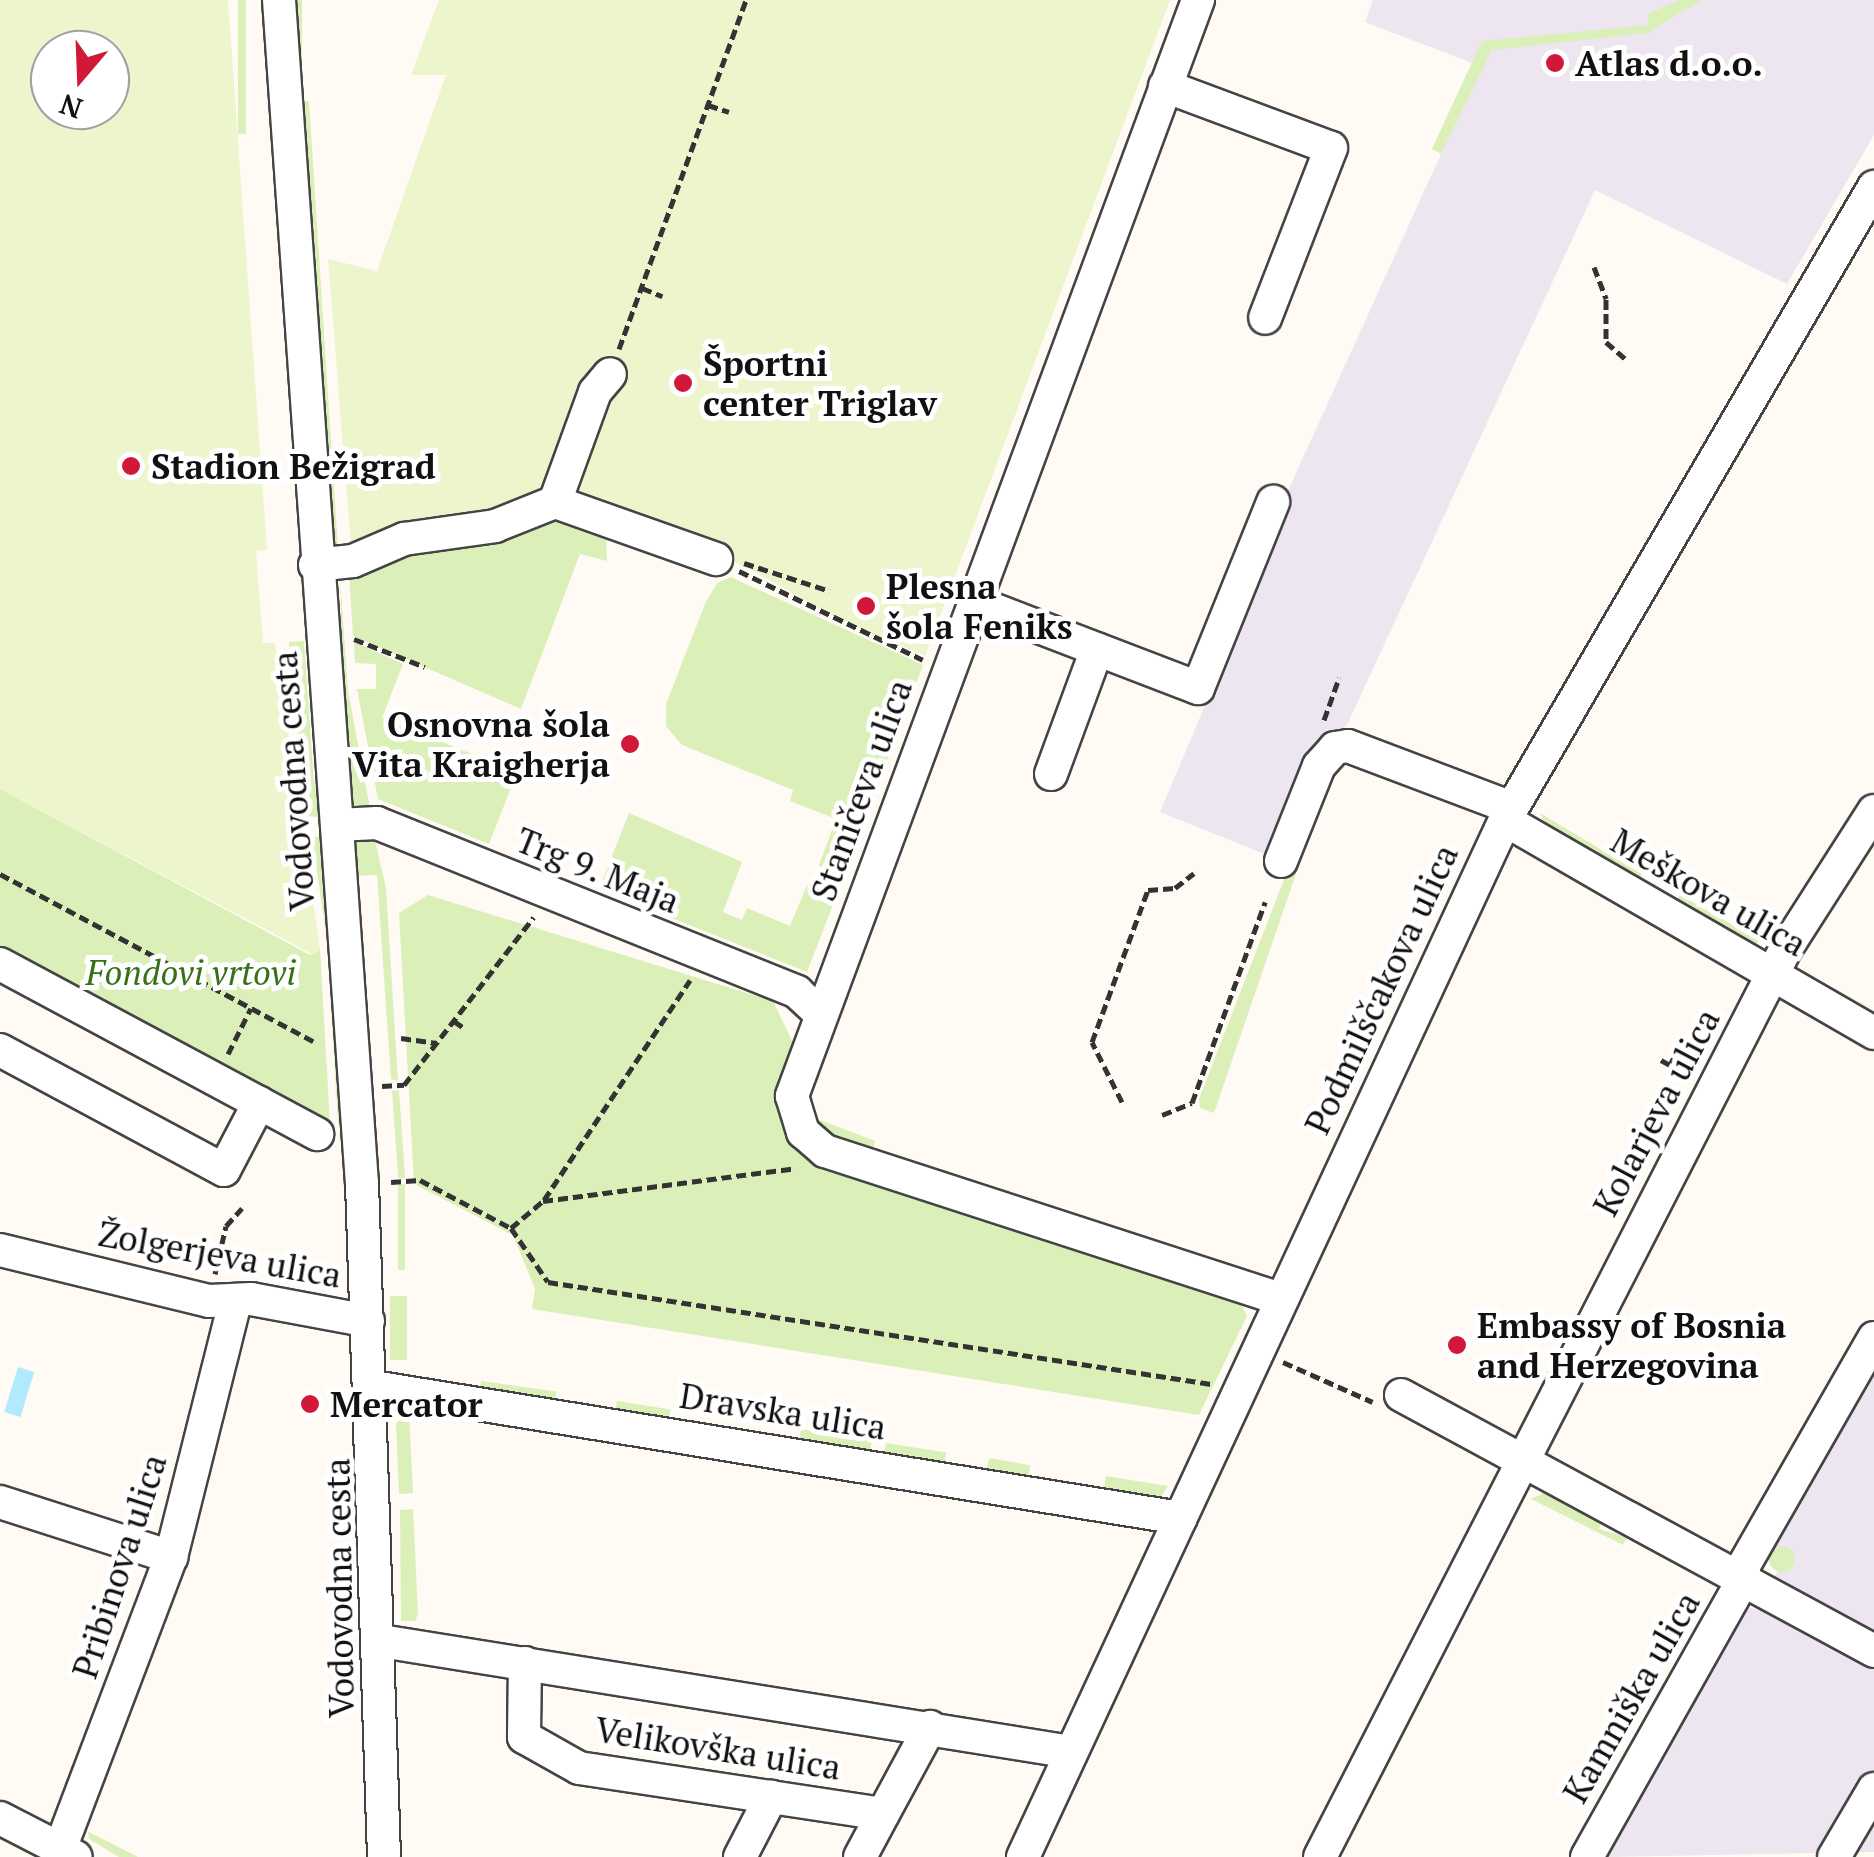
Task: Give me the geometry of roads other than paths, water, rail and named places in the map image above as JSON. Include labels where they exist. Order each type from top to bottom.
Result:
[{"type":"street","name":"Vodovodna cesta","points":[[279,0],[315,566],[362,1183],[373,1387],[384,1857]]},
{"type":"street","name":"Staničeva ulica","points":[[1198,0],[793,1086],[793,1107],[813,1143],[838,1156],[1280,1299]]},
{"type":"street","points":[[1165,86],[1331,148],[1264,318]]},
{"type":"street","name":"Podmilščakova ulica","points":[[1024,1857],[1508,814],[1874,188]]},
{"type":"street","points":[[555,502],[595,392],[610,374]]},
{"type":"street","points":[[315,566],[354,561],[404,540],[495,526],[555,502],[716,560]]},
{"type":"street","points":[[974,602],[1198,688],[1273,502]]},
{"type":"street","points":[[1051,774],[1097,649]]},
{"type":"street","name":"Meškova ulica","points":[[1282,861],[1319,766],[1335,748],[1348,746],[1508,814],[1874,1033]]},
{"type":"street","name":"Kolarjeva ulica","points":[[1320,1857],[1521,1456],[1772,974],[1874,812]]},
{"type":"street","name":"Trg 9. Maja","points":[[337,825],[378,824],[797,992],[820,1014]]},
{"type":"street","points":[[0,964],[317,1134]]},
{"type":"street","points":[[0,1050],[224,1170],[259,1103]]},
{"type":"street","name":"Žolgerjeva ulica","points":[[0,1250],[235,1302],[251,1299],[368,1321]]},
{"type":"street","name":"Pribinova ulica","points":[[68,1853],[172,1557],[235,1302]]},
{"type":"street","name":"Kamniška ulica","points":[[1587,1857],[1874,1338]]},
{"type":"street","name":"Dravska ulica","points":[[373,1387],[1180,1518]]},
{"type":"street","points":[[1402,1395],[1521,1456]]},
{"type":"street","name":"Kamniška ulica","points":[[1521,1456],[1874,1652]]},
{"type":"street","points":[[0,1502],[172,1557]]},
{"type":"street","name":"Velikovška ulica","points":[[381,1641],[1072,1752]]},
{"type":"street","name":"Velikovška ulica","points":[[525,1663],[521,1728],[530,1744],[557,1761],[883,1814]]},
{"type":"street","points":[[860,1857],[930,1727]]},
{"type":"street","points":[[1834,1857],[1874,1789]]},
{"type":"street","points":[[740,1857],[771,1798]]},
{"type":"street","points":[[0,1818],[68,1853]]},
{"type":"water","points":[[18,1367],[34,1372],[21,1417],[4,1412]]},
{"type":"place","name":"Atlas d.o.o.","points":[[1555,63]]},
{"type":"place","name":"Športni center Triglav","points":[[683,383]]},
{"type":"place","name":"Stadion Bežigrad","points":[[131,466]]},
{"type":"place","name":"Plesna šola Feniks","points":[[866,606]]},
{"type":"place","name":"Osnovna šola Vita Kraigherja","points":[[630,744]]},
{"type":"place","name":"Embassy of Bosnia and Herzegovina","points":[[1457,1345]]},
{"type":"place","name":"Mercator","points":[[310,1404]]},
{"type":"park label","name":"Fondovi vrtovi","points":[[191,972]]}]
